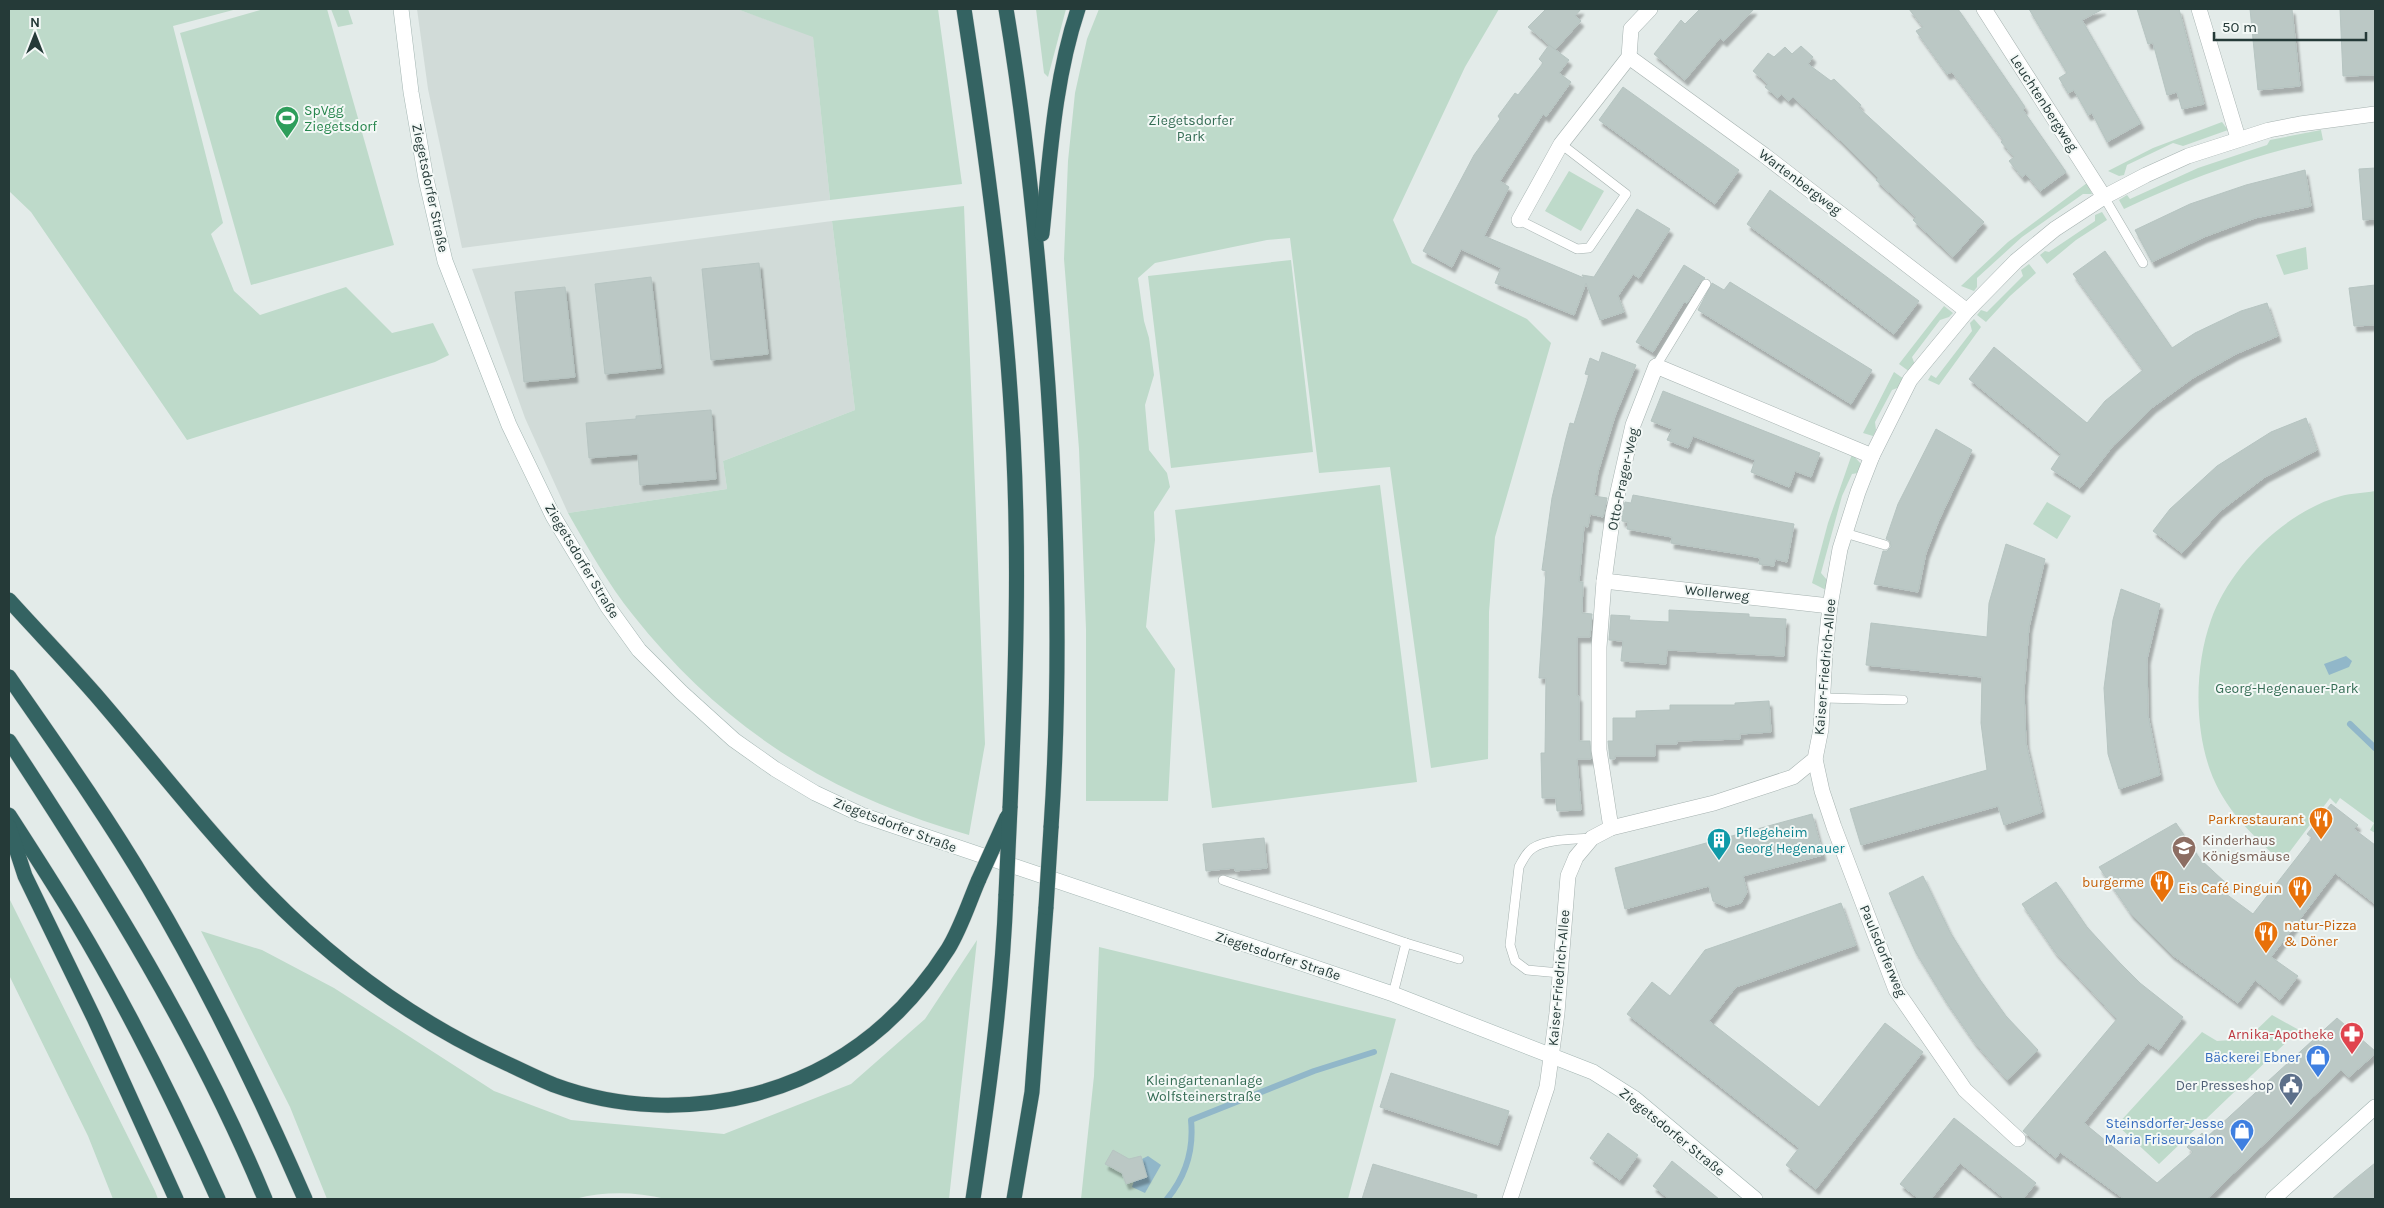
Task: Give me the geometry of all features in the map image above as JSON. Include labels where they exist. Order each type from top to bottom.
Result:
[{"type":"highway","points":[[964,9],[987,158],[1007,347],[1016,520],[1017,662],[1004,952],[994,1062],[973,1199]]},
{"type":"highway","points":[[1006,9],[1016,70],[1039,260],[1056,513],[1058,633],[1052,828],[1032,1092],[1014,1199]]},
{"type":"highway","points":[[1039,260],[1055,115],[1066,45],[1078,9]]},
{"type":"highway","points":[[9,600],[93,692],[164,777],[266,892],[312,935],[371,985],[423,1020],[477,1050],[555,1085],[633,1104],[680,1106],[724,1102],[767,1091],[823,1069],[868,1041],[906,1005],[949,947],[1010,808]]},
{"type":"highway","points":[[9,677],[91,794],[159,905],[225,1025],[305,1199]]},
{"type":"highway","points":[[9,741],[76,843],[130,932],[188,1038],[265,1199]]},
{"type":"highway","points":[[9,815],[74,918],[114,987],[160,1076],[218,1199]]},
{"type":"highway","points":[[9,825],[25,876],[94,1018],[176,1199]]},
{"type":"street","name":"Ziegetsdorfer Straße","points":[[401,9],[412,101],[426,179],[445,261],[509,425],[553,516],[608,607],[646,657],[734,740],[775,769],[807,788],[862,816],[1392,994],[1593,1072],[1634,1098],[1755,1199]]},
{"type":"street","points":[[1518,220],[1561,144],[1629,57],[1631,29],[1650,9]]},
{"type":"street","name":"Leuchtenbergweg","points":[[1984,9],[2104,197]]},
{"type":"street","points":[[2199,9],[2238,138]]},
{"type":"street","name":"Wartenbergweg","points":[[1629,57],[1764,155],[1967,311]]},
{"type":"street","name":"Kaiser-Friedrich-Allee","points":[[1510,1199],[1547,1087],[1560,973],[1568,876],[1576,857],[1592,838],[1611,828],[1714,803],[1793,777],[1816,759],[1824,698],[1825,652],[1830,606],[1840,549],[1872,456],[1910,380],[1967,311],[2016,261],[2055,229],[2104,197],[2188,156],[2238,138],[2300,124],[2375,114]]},
{"type":"street","points":[[1656,366],[1872,456]]},
{"type":"street","name":"Otto-Prager-Weg","points":[[1611,828],[1599,750],[1599,647],[1604,581],[1613,514],[1634,425],[1656,366]]},
{"type":"street","name":"Wollerweg","points":[[1604,581],[1830,606]]},
{"type":"street","name":"Paulsdorferweg","points":[[1816,759],[1822,791],[1834,827],[1896,990],[1965,1090],[2018,1139]]},
{"type":"street","points":[[2274,1199],[2375,1107]]},
{"type":"lane","points":[[1518,220],[1576,249],[1589,248],[1626,194],[1561,144]]},
{"type":"lane","points":[[2104,197],[2143,263]]},
{"type":"lane","points":[[1656,366],[1706,284]]},
{"type":"lane","points":[[1845,533],[1885,545]]},
{"type":"lane","points":[[1824,698],[1903,700]]},
{"type":"lane","points":[[1560,973],[1528,970],[1515,961],[1510,945],[1519,867],[1525,856],[1534,847],[1562,840],[1592,838]]},
{"type":"lane","points":[[1223,880],[1406,943],[1459,958]]},
{"type":"lane","points":[[1392,994],[1406,943]]},
{"type":"shaded area","points":[[417,9],[737,9],[813,36],[830,200],[462,248],[428,89]]},
{"type":"shaded area","points":[[832,221],[855,410],[723,461],[727,489],[568,513],[525,418],[472,269]]},
{"type":"green space","points":[[9,9],[237,9],[173,26],[223,223],[211,234],[234,291],[260,315],[346,287],[392,333],[433,323],[449,355],[435,362],[187,440],[31,212],[9,191]]},
{"type":"green space","name":"SpVgg Ziegetsdorf","points":[[264,9],[327,9],[394,245],[251,285],[180,33]]},
{"type":"green space","points":[[331,9],[348,9],[353,24],[338,27]]},
{"type":"green space","points":[[737,9],[938,9],[962,184],[830,200],[813,37]]},
{"type":"green space","points":[[1036,9],[1066,9],[1048,77],[1044,73]]},
{"type":"green space","name":"Ziegetsdorfer Park","points":[[1099,9],[1499,9],[1465,67],[1393,220],[1412,263],[1527,319],[1551,343],[1495,537],[1489,612],[1488,759],[1431,768],[1390,467],[1319,473],[1290,238],[1267,240],[1155,263],[1138,278],[1154,375],[1145,405],[1149,450],[1167,473],[1170,487],[1154,512],[1155,540],[1146,627],[1175,669],[1168,801],[1086,801],[1086,629],[1079,449],[1064,259],[1068,161],[1075,93],[1087,39]]},
{"type":"green space","points":[[2222,122],[2228,130],[2183,146],[2173,143],[2127,165],[2124,175],[2119,176],[2108,171],[2153,148]]},
{"type":"green space","points":[[2321,130],[2323,140],[2222,168],[2124,209],[2119,200],[2127,195],[2130,199],[2198,168],[2267,145],[2270,140]]},
{"type":"green space","points":[[1569,171],[1604,191],[1581,231],[1545,211]]},
{"type":"green space","points":[[2087,183],[2092,194],[2083,194],[2022,237],[1977,278],[1977,287],[1974,291],[1961,286],[2008,242]]},
{"type":"green space","points":[[964,206],[985,744],[969,835],[919,819],[871,800],[826,778],[783,753],[742,724],[704,692],[668,656],[633,615],[607,578],[568,513],[727,489],[723,461],[855,410],[832,221]]},
{"type":"green space","points":[[2102,212],[2107,220],[2076,240],[2047,264],[2040,255],[2045,251],[2049,252],[2095,221],[2095,215]]},
{"type":"green space","points":[[2306,247],[2308,269],[2284,275],[2276,255]]},
{"type":"green space","points":[[1291,260],[1313,452],[1171,468],[1148,276]]},
{"type":"green space","points":[[2029,264],[2036,273],[2010,296],[1986,322],[1977,315],[1981,310],[1987,312],[2023,276],[2021,270]]},
{"type":"green space","points":[[1944,306],[1953,313],[1949,317],[1940,320],[1912,357],[1915,365],[1910,372],[1899,364]]},
{"type":"green space","points":[[1974,319],[1981,327],[1939,385],[1928,380],[1931,375],[1936,378],[1972,331],[1970,323]]},
{"type":"green space","points":[[1894,372],[1904,379],[1900,387],[1892,390],[1875,422],[1876,430],[1873,436],[1863,433]]},
{"type":"green space","points":[[1852,454],[1861,464],[1858,473],[1852,474],[1842,496],[1821,573],[1827,580],[1826,590],[1812,583],[1828,523]]},
{"type":"green space","points":[[1380,485],[1417,782],[1212,808],[1175,510]]},
{"type":"green space","name":"Georg-Hegenauer-Park","points":[[2375,491],[2375,833],[2370,830],[2374,823],[2340,798],[2336,804],[2330,798],[2282,862],[2260,842],[2231,809],[2210,770],[2201,734],[2198,695],[2199,675],[2206,638],[2211,620],[2220,600],[2246,561],[2262,543],[2300,514],[2320,503],[2345,495]]},
{"type":"green space","points":[[2047,502],[2071,516],[2057,539],[2033,524]]},
{"type":"green space","points":[[9,898],[158,1199],[113,1199],[88,1136],[9,975]]},
{"type":"green space","points":[[201,931],[262,950],[334,988],[494,1091],[571,1120],[724,1134],[851,1084],[925,1019],[977,940],[949,1199],[666,1199],[620,1193],[575,1199],[327,1199],[290,1107]]},
{"type":"green space","name":"Kleingartenanlage Wolfsteinerstraße","points":[[1099,947],[1396,1019],[1348,1199],[1081,1199],[1094,1076]]},
{"type":"green space","points":[[2272,1015],[2299,1030],[2159,1164],[2117,1125],[2202,1032],[2217,1041],[2247,1039]]},
{"type":"water","points":[[2346,656],[2352,661],[2349,667],[2329,675],[2324,664]]},
{"type":"water","points":[[1148,1156],[1161,1165],[1145,1193],[1132,1187],[1142,1159]]},
{"type":"building","points":[[1546,9],[1581,9],[1575,16],[1581,21],[1555,50],[1528,27]]},
{"type":"building","points":[[1700,9],[1754,9],[1724,41],[1720,38],[1685,80],[1654,54],[1681,20],[1685,24]]},
{"type":"building","points":[[1909,9],[1958,9],[2025,107],[2023,110],[2066,172],[2040,191],[2026,174],[2022,177],[2009,161],[2014,157],[2001,142],[2003,140],[1952,72],[1947,74],[1916,31],[1923,27]]},
{"type":"building","points":[[2029,9],[2103,9],[2082,20],[2141,123],[2107,142],[2092,113],[2088,115],[2074,90],[2068,93],[2059,78],[2067,73]]},
{"type":"building","points":[[2137,9],[2179,9],[2204,104],[2182,109],[2177,92],[2167,95],[2153,43],[2148,44]]},
{"type":"building","points":[[2250,9],[2292,9],[2300,86],[2258,90]]},
{"type":"building","points":[[2340,9],[2375,9],[2375,75],[2343,76]]},
{"type":"building","points":[[1549,45],[1569,60],[1559,73],[1571,82],[1546,117],[1543,114],[1500,181],[1509,187],[1484,236],[1584,278],[1582,275],[1594,277],[1637,209],[1670,229],[1639,278],[1633,274],[1618,296],[1624,312],[1600,320],[1586,283],[1574,315],[1495,283],[1501,268],[1461,249],[1452,267],[1423,251],[1474,155],[1500,119],[1498,116],[1515,93],[1518,95],[1543,63],[1539,59]]},
{"type":"building","points":[[1801,46],[1813,57],[1808,64],[1831,81],[1834,79],[1861,105],[1859,108],[1984,222],[1953,257],[1913,220],[1916,217],[1876,180],[1878,178],[1840,140],[1793,97],[1789,101],[1781,94],[1778,98],[1765,87],[1768,84],[1753,71],[1768,53],[1774,57],[1785,47],[1792,54]]},
{"type":"building","points":[[1623,87],[1739,170],[1715,204],[1599,120]]},
{"type":"building","points":[[2375,168],[2375,219],[2363,220],[2359,169]]},
{"type":"building","points":[[2305,170],[2311,206],[2255,218],[2204,237],[2152,262],[2135,230],[2190,204],[2246,185]]},
{"type":"building","points":[[1770,190],[1919,301],[1894,334],[1747,224]]},
{"type":"building","points":[[2105,251],[2172,348],[2195,333],[2241,311],[2267,303],[2278,336],[2236,354],[2193,378],[2153,407],[2113,446],[2080,488],[2051,469],[2061,454],[1969,379],[1994,347],[2087,423],[2105,401],[2143,370],[2073,274]]},
{"type":"building","points":[[759,263],[768,354],[711,360],[702,269]]},
{"type":"building","points":[[1684,265],[1705,278],[1687,303],[1684,302],[1653,352],[1636,342]]},
{"type":"building","points":[[651,277],[661,368],[605,374],[595,284]]},
{"type":"building","points":[[1730,282],[1872,370],[1851,404],[1698,310],[1712,283],[1724,290]]},
{"type":"building","points":[[2375,285],[2375,325],[2354,326],[2349,288]]},
{"type":"building","points":[[565,287],[575,377],[524,382],[515,292]]},
{"type":"building","points":[[1602,352],[1636,365],[1615,416],[1598,472],[1594,496],[1607,498],[1603,517],[1590,514],[1588,527],[1584,526],[1579,582],[1583,582],[1582,613],[1592,614],[1590,637],[1577,637],[1577,696],[1579,696],[1579,741],[1590,741],[1591,759],[1577,759],[1581,810],[1557,811],[1556,798],[1542,798],[1541,753],[1545,753],[1546,678],[1539,678],[1546,571],[1542,570],[1552,498],[1570,423],[1574,424],[1589,375],[1585,374],[1590,358],[1599,362]]},
{"type":"building","points":[[1663,391],[1820,453],[1811,477],[1795,471],[1789,487],[1751,472],[1755,460],[1693,436],[1688,448],[1667,440],[1672,429],[1651,421]]},
{"type":"building","points":[[711,410],[716,479],[640,485],[638,454],[589,458],[586,423],[636,419],[636,416]]},
{"type":"building","points":[[2306,418],[2317,450],[2265,477],[2219,512],[2182,553],[2153,531],[2170,509],[2217,466],[2271,432]]},
{"type":"building","points":[[1936,429],[1972,450],[1939,520],[1926,553],[1918,592],[1874,584],[1883,551],[1887,551],[1891,547],[1890,541],[1886,539],[1898,504]]},
{"type":"building","points":[[1633,495],[1794,524],[1787,562],[1775,559],[1774,566],[1759,564],[1760,558],[1671,543],[1672,537],[1627,529],[1628,522],[1622,521],[1622,516],[1625,502],[1631,503]]},
{"type":"building","points":[[2006,544],[2045,559],[2029,627],[2024,691],[2026,743],[2042,812],[2004,825],[1998,806],[1861,845],[1850,809],[1987,770],[1981,723],[1982,677],[1866,665],[1871,623],[1987,637],[1989,603]]},
{"type":"building","points":[[2121,589],[2160,604],[2147,659],[2148,715],[2160,775],[2119,789],[2108,754],[2104,688],[2113,620]]},
{"type":"building","points":[[1669,610],[1749,614],[1749,617],[1786,619],[1784,656],[1667,650],[1666,664],[1621,661],[1623,641],[1609,640],[1611,615],[1630,616],[1629,620],[1669,622]]},
{"type":"building","points":[[1769,701],[1771,732],[1740,734],[1740,739],[1677,741],[1677,744],[1655,744],[1655,756],[1615,756],[1615,759],[1610,759],[1608,741],[1613,741],[1613,718],[1636,718],[1636,711],[1670,710],[1670,705],[1735,705],[1735,703]]},
{"type":"building","points":[[2331,804],[2358,825],[2354,829],[2375,845],[2375,904],[2335,873],[2271,957],[2298,976],[2280,1000],[2255,980],[2238,1003],[2171,954],[2131,914],[2099,867],[2176,823],[2200,859],[2227,884],[2222,891],[2253,914],[2312,838],[2307,834]]},
{"type":"building","name":"Pflegeheim Georg Hegenauer","points":[[1812,814],[1823,855],[1743,876],[1747,892],[1741,903],[1726,907],[1713,901],[1709,886],[1625,909],[1615,868]]},
{"type":"building","points":[[1264,838],[1267,868],[1235,871],[1235,868],[1206,871],[1203,844]]},
{"type":"building","points":[[1923,876],[1950,932],[1978,977],[2006,1016],[2038,1050],[2007,1080],[1974,1042],[1945,1000],[1915,951],[1889,893]]},
{"type":"building","points":[[2056,882],[2087,927],[2120,963],[2140,983],[2183,1017],[2159,1050],[2148,1043],[2084,1123],[2157,1183],[2193,1152],[2187,1147],[2202,1133],[2206,1138],[2337,1018],[2375,1051],[2375,1054],[2349,1077],[2341,1070],[2207,1199],[2124,1199],[2060,1152],[2056,1158],[2023,1131],[2117,1019],[2055,952],[2022,904]]},
{"type":"building","points":[[1841,903],[1856,945],[1736,987],[1709,1021],[1819,1107],[1885,1023],[1923,1052],[1816,1189],[1786,1165],[1799,1148],[1627,1014],[1652,982],[1670,996],[1705,950]]},
{"type":"building","points":[[1391,1073],[1509,1111],[1498,1145],[1380,1107]]},
{"type":"building","points":[[1954,1118],[2036,1183],[2023,1199],[2005,1199],[1960,1163],[1931,1199],[1919,1199],[1900,1184]]},
{"type":"building","points":[[1608,1133],[1638,1155],[1620,1180],[1590,1158]]},
{"type":"building","points":[[1113,1150],[1129,1159],[1141,1156],[1147,1177],[1126,1184],[1122,1173],[1105,1164]]},
{"type":"building","points":[[1672,1161],[1719,1199],[1669,1199],[1653,1186]]},
{"type":"building","points":[[2375,1163],[2375,1199],[2332,1199],[2353,1181]]},
{"type":"building","points":[[1373,1164],[1477,1195],[1476,1199],[1362,1199]]},
{"type":"waterway","points":[[2350,724],[2375,748]]},
{"type":"waterway","points":[[1167,1199],[1184,1172],[1190,1152],[1191,1120],[1314,1071],[1374,1052]]},
{"type":"place","name":"SpVgg Ziegetsdorf","points":[[287,139]]},
{"type":"place","name":"Parkrestaurant","points":[[2321,840]]},
{"type":"place","name":"Pflegeheim Georg Hegenauer","points":[[1719,861]]},
{"type":"place","name":"Kinderhaus Königsmäuse","points":[[2184,869]]},
{"type":"place","name":"burgerme","points":[[2162,903]]},
{"type":"place","name":"Eis Café Pinguin","points":[[2300,909]]},
{"type":"place","name":"natur-Pizza & Döner","points":[[2266,954]]},
{"type":"place","name":"Arnika-Apotheke","points":[[2352,1055]]},
{"type":"place","name":"Bäckerei Ebner","points":[[2318,1078]]},
{"type":"place","name":"Der Presseshop","points":[[2291,1106]]},
{"type":"place","name":"Steinsdorfer-Jesse Maria Friseursalon","points":[[2242,1152]]}]
